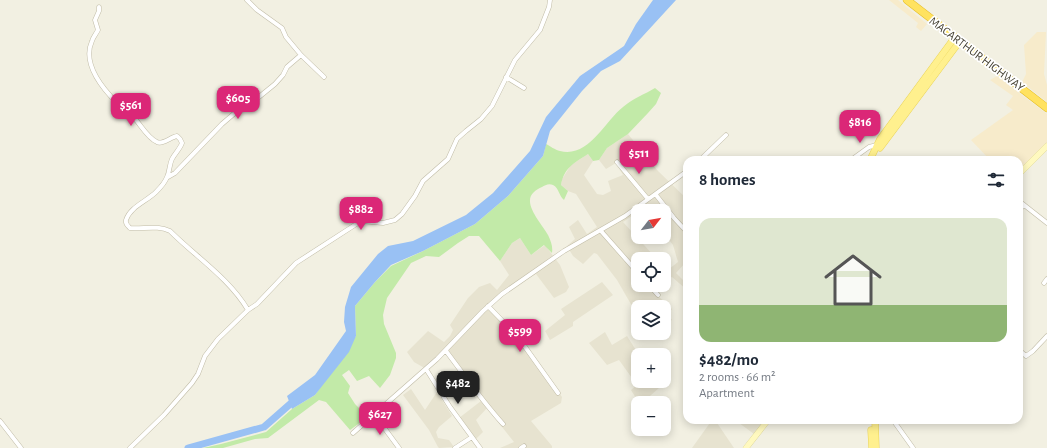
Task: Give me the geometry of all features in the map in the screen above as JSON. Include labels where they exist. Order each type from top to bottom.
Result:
[{"type":"highway","name":"MACARTHUR HIGHWAY","points":[[906,0],[1047,108]]},
{"type":"main road","points":[[872,156],[880,139],[957,39]]},
{"type":"main road","points":[[876,156],[883,142],[957,39]]},
{"type":"main road","points":[[871,424],[872,448]]},
{"type":"main road","points":[[875,424],[876,448]]},
{"type":"street","points":[[247,0],[257,10],[282,28],[286,37],[301,55],[324,77]]},
{"type":"street","points":[[130,448],[164,415],[192,383],[198,374],[205,356],[212,346],[248,310],[257,304],[296,263],[361,221],[383,223],[398,218],[409,206],[423,180],[448,159],[458,138],[475,125],[488,112],[515,60],[540,30],[549,7],[550,0]]},
{"type":"street","points":[[99,7],[95,20],[98,30],[92,40],[90,48],[89,58],[91,65],[111,96],[156,142],[161,143],[177,136],[182,140],[181,146],[169,166],[168,177]]},
{"type":"street","points":[[248,310],[241,298],[225,281],[170,231],[163,227],[142,229],[130,228],[127,225],[126,220],[140,203],[155,194],[168,177],[174,173],[222,124],[275,84],[284,75],[287,67],[301,55]]},
{"type":"street","points":[[506,76],[524,88]]},
{"type":"street","points":[[704,156],[726,135]]},
{"type":"street","points":[[857,156],[869,147],[877,145]]},
{"type":"street","points":[[1023,170],[1047,146]]},
{"type":"street","points":[[618,162],[648,200]]},
{"type":"street","points":[[353,432],[446,351],[488,306],[511,287],[576,244],[625,216],[683,174]]},
{"type":"street","points":[[656,195],[683,228]]},
{"type":"street","points":[[1024,205],[1047,223]]},
{"type":"street","points":[[601,231],[631,265]]},
{"type":"street","points":[[488,306],[518,337],[558,393]]},
{"type":"street","points":[[1023,353],[1026,356],[1033,351],[1047,336]]},
{"type":"street","points":[[446,351],[481,398],[503,424]]},
{"type":"street","points":[[426,369],[450,407],[480,448]]},
{"type":"street","points":[[374,414],[399,448]]},
{"type":"street","points":[[0,421],[21,448]]},
{"type":"street","points":[[746,448],[765,424]]},
{"type":"street","points":[[896,424],[913,448]]},
{"type":"street","points":[[455,448],[472,437]]},
{"type":"shaded area","points":[[889,0],[898,0],[927,24],[921,31],[916,27],[918,23]]},
{"type":"shaded area","points":[[1037,32],[1046,32],[1044,74],[1047,85],[1047,102],[1022,82],[1026,74],[1024,45]]},
{"type":"shaded area","points":[[997,76],[1047,114],[1047,144],[1023,169],[1023,156],[986,156],[971,140],[1013,110],[1006,105],[1013,96],[990,80]]},
{"type":"shaded area","points":[[628,134],[658,171],[683,195],[683,265],[676,273],[683,280],[683,287],[671,277],[671,267],[678,262],[671,242],[671,204],[631,204],[631,217],[623,222],[631,231],[631,244],[643,244],[650,252],[631,252],[631,292],[654,292],[663,300],[631,300],[631,304],[617,280],[597,254],[594,253],[583,264],[573,256],[567,246],[575,239],[569,227],[578,220],[587,234],[597,227],[576,194],[568,191],[561,185],[562,179],[571,165],[588,154],[593,161],[584,175],[597,194],[603,195],[611,191],[608,181],[623,175],[616,163],[606,169],[599,160],[607,148]]},
{"type":"shaded area","points":[[520,238],[531,255],[545,245],[560,265],[569,287],[566,292],[554,298],[536,274],[511,289],[490,307],[521,339],[562,397],[561,403],[531,421],[552,446],[552,448],[500,448],[514,442],[487,408],[476,420],[483,432],[475,440],[459,418],[481,401],[470,384],[463,377],[451,388],[446,381],[458,370],[447,355],[445,354],[428,370],[414,362],[407,352],[428,331],[444,342],[453,330],[450,325],[468,298],[479,287],[490,283],[497,290],[509,275],[500,261],[512,243]]},
{"type":"shaded area","points":[[602,282],[613,295],[573,322],[573,326],[550,340],[545,331],[565,315],[561,309]]},
{"type":"shaded area","points":[[605,332],[612,345],[627,336],[635,348],[631,348],[631,377],[619,360],[607,365],[589,343]]},
{"type":"shaded area","points":[[633,388],[659,388],[650,396],[635,396],[631,390]]},
{"type":"shaded area","points":[[411,389],[425,410],[437,392],[452,416],[439,427],[436,432],[438,438],[449,440],[454,447],[438,447],[429,430],[403,395]]},
{"type":"shaded area","points":[[709,424],[718,424],[734,448],[692,448]]},
{"type":"shaded area","points":[[740,424],[762,424],[754,434]]},
{"type":"green space","points":[[655,88],[661,93],[656,104],[628,134],[607,148],[599,160],[593,161],[588,154],[570,166],[562,179],[561,185],[568,191],[564,200],[557,188],[550,184],[534,192],[530,202],[531,208],[549,237],[552,246],[552,253],[544,245],[531,255],[520,238],[512,243],[500,261],[479,236],[469,236],[439,257],[426,256],[411,263],[387,298],[383,315],[384,324],[396,353],[396,358],[390,375],[380,388],[369,376],[357,381],[349,370],[342,375],[350,386],[348,393],[355,404],[368,417],[350,430],[326,402],[319,400],[268,438],[255,439],[223,448],[203,448],[266,432],[292,409],[315,395],[356,336],[355,306],[391,266],[475,224],[508,196],[543,156],[546,144],[560,151],[570,152],[579,149],[588,144],[623,107],[634,99]]},
{"type":"water","points":[[653,0],[676,0],[620,61],[601,71],[582,91],[550,131],[543,156],[508,196],[475,224],[423,251],[391,265],[375,282],[355,306],[356,336],[349,352],[315,395],[292,409],[287,396],[315,375],[346,331],[344,322],[345,307],[351,287],[378,254],[388,246],[413,241],[466,215],[493,193],[530,151],[546,117],[580,76],[624,46],[636,24]]},
{"type":"waterway","points":[[188,448],[264,427],[297,398]]}]
